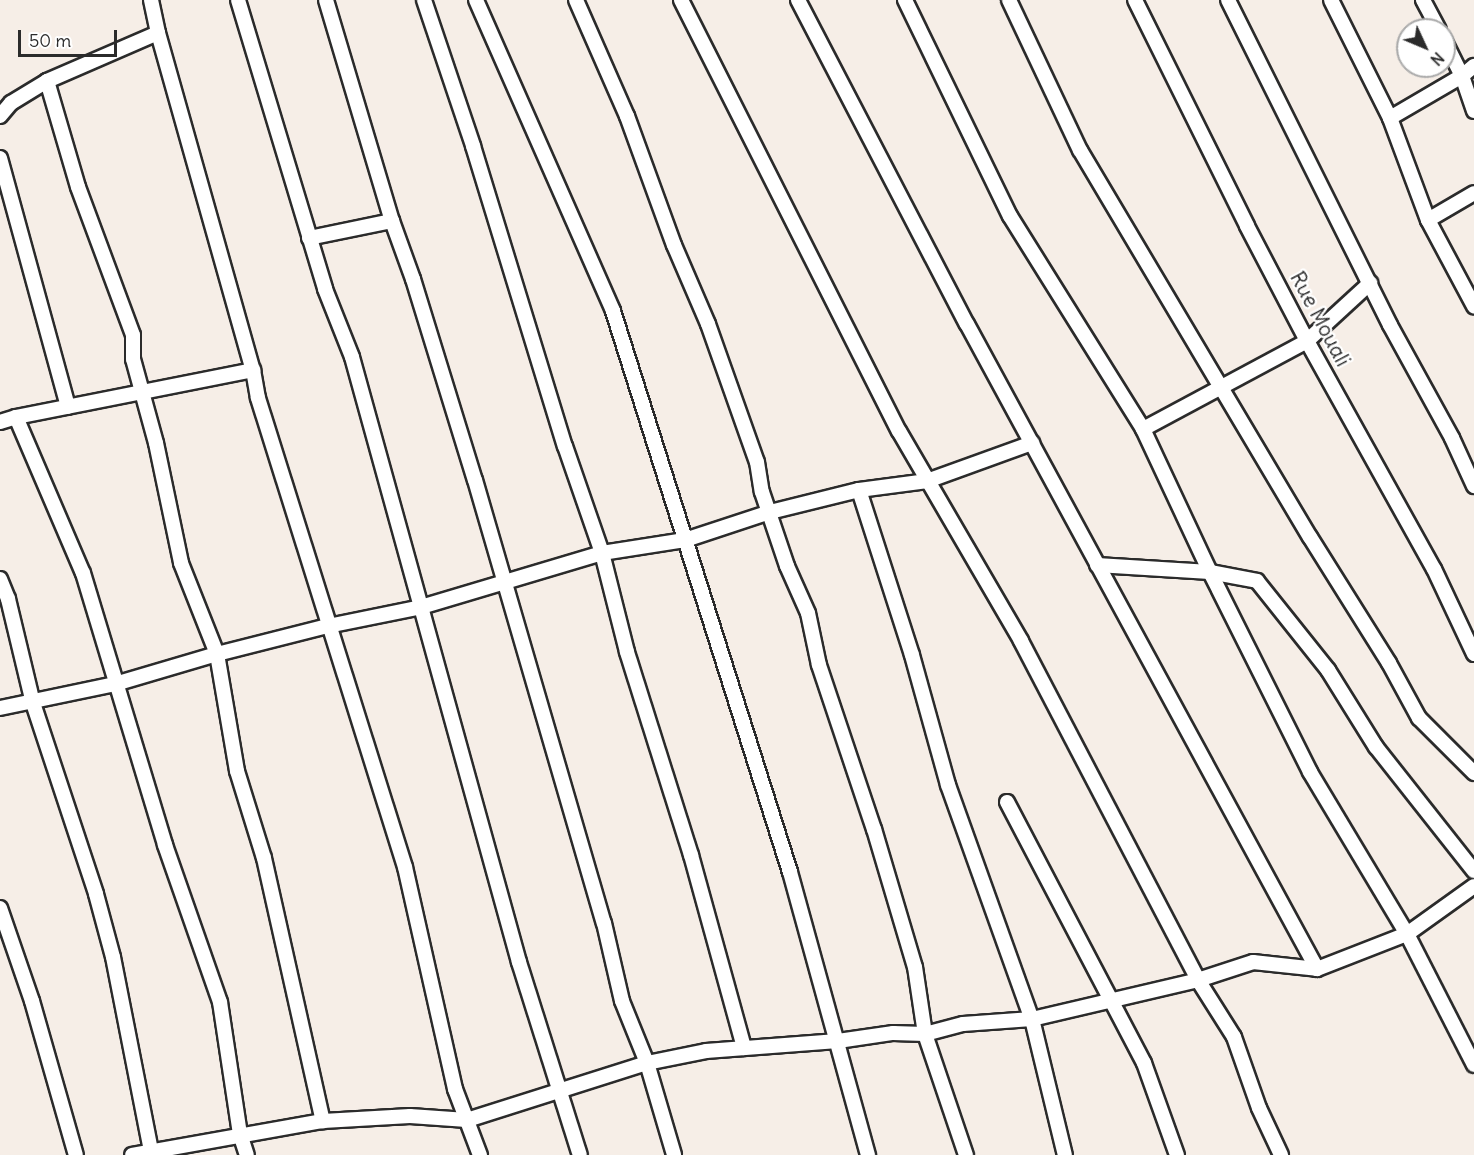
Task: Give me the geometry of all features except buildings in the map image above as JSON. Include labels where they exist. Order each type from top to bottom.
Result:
[{"type":"street","points":[[152,0],[158,33],[253,370],[258,398],[405,867],[455,1089],[480,1155]]},
{"type":"street","points":[[238,0],[325,289],[352,357],[519,962],[562,1091],[580,1155]]},
{"type":"street","points":[[326,0],[392,221],[413,279],[505,581],[604,923],[622,1001],[647,1063],[674,1155]]},
{"type":"street","points":[[424,0],[473,146],[566,446],[602,553],[627,652],[691,855],[744,1048]]},
{"type":"street","points":[[476,0],[613,311],[790,872],[868,1155]]},
{"type":"street","points":[[576,0],[627,116],[674,245],[708,324],[757,462],[762,492],[771,512],[787,566],[808,614],[819,665],[874,829],[915,967],[925,1034],[966,1155]]},
{"type":"street","points":[[681,0],[893,420],[1020,641],[1198,980],[1234,1037],[1258,1108],[1281,1155]]},
{"type":"street","points":[[798,0],[967,324],[1317,969]]},
{"type":"street","points":[[905,0],[1010,216],[1143,429],[1210,572],[1310,772],[1407,934],[1474,1065]]},
{"type":"street","points":[[1009,0],[1080,150],[1209,369],[1222,386],[1419,718],[1474,773]]},
{"type":"street","name":"Rue Mouali","points":[[1135,0],[1307,340],[1434,569],[1474,654]]},
{"type":"street","points":[[1228,0],[1390,325],[1452,438],[1474,486]]},
{"type":"street","points":[[1424,0],[1433,18]]},
{"type":"street","points":[[1336,2],[1390,118],[1428,220],[1474,306]]},
{"type":"street","points":[[0,116],[11,103],[47,81],[158,33]]},
{"type":"street","points":[[1456,64],[1474,111]]},
{"type":"street","points":[[1390,118],[1462,76],[1474,66]]},
{"type":"street","points":[[47,81],[78,187],[133,335],[133,359],[156,443],[181,563],[217,654],[237,771],[264,858],[323,1121]]},
{"type":"street","points":[[0,158],[68,407]]},
{"type":"street","points":[[1428,220],[1474,193]]},
{"type":"street","points":[[309,238],[392,221]]},
{"type":"street","points":[[1143,429],[1307,340],[1370,283]]},
{"type":"street","points":[[0,422],[253,370]]},
{"type":"street","points":[[16,417],[83,573],[165,845],[220,1002],[240,1134],[247,1155]]},
{"type":"street","points":[[0,708],[33,703],[115,684],[217,654],[328,626],[421,607],[602,553],[685,540],[771,512],[859,490],[927,481],[1032,443]]},
{"type":"street","points":[[859,490],[912,655],[948,785],[1032,1019],[1065,1155]]},
{"type":"street","points":[[1097,565],[1210,572],[1257,581],[1328,670],[1376,747],[1474,871]]},
{"type":"street","points":[[0,579],[8,599],[33,703],[96,894],[113,957],[157,1153]]},
{"type":"street","points":[[1007,802],[1144,1063],[1177,1155]]},
{"type":"street","points":[[132,1155],[157,1153],[240,1134],[323,1121],[410,1116],[467,1119],[647,1063],[706,1051],[838,1041],[893,1033],[925,1034],[963,1024],[1032,1019],[1198,980],[1253,962],[1317,969],[1407,934],[1474,886]]},
{"type":"street","points":[[0,908],[32,1001],[76,1155]]}]
